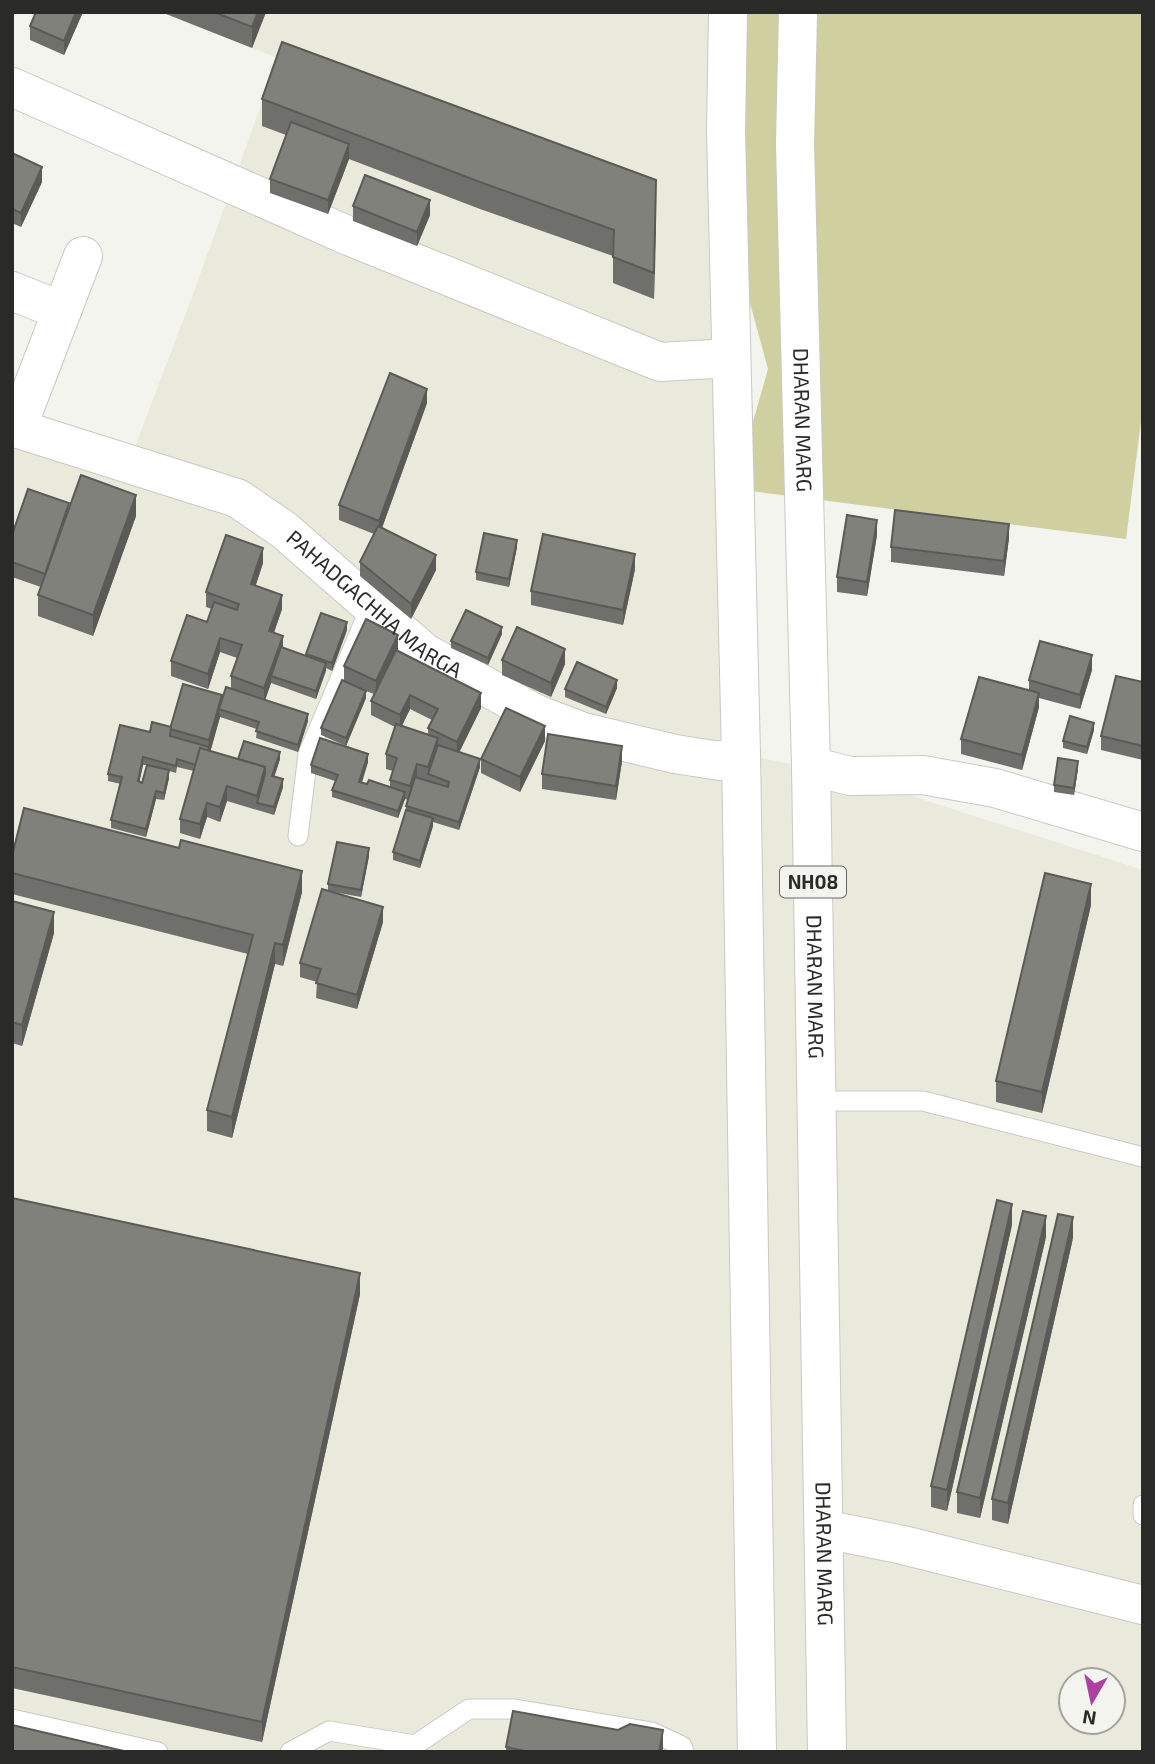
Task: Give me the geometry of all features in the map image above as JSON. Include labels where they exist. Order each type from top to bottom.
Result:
[{"type":"main road","points":[[728,12],[726,131],[741,754],[757,1752]]},
{"type":"main road","name":"DHARAN MARG","points":[[799,12],[796,157],[811,766],[827,1752]]},
{"type":"main road","points":[[12,87],[351,237],[660,362],[731,358]]},
{"type":"main road","points":[[15,428],[83,256]]},
{"type":"main road","points":[[12,291],[62,311]]},
{"type":"main road","name":"PAHADGACHHA MARGA","points":[[15,428],[237,498],[284,530],[425,653],[536,714],[583,732],[675,754],[720,761],[741,754]]},
{"type":"main road","points":[[811,766],[850,776],[923,775],[995,788],[1143,832]]},
{"type":"main road","points":[[824,1529],[903,1545],[1143,1605]]},
{"type":"lane","points":[[298,836],[308,754],[371,606]]},
{"type":"lane","points":[[817,1101],[922,1101],[1143,1157]]},
{"type":"lane","points":[[1143,1505],[1143,1515]]},
{"type":"lane","points":[[290,1752],[329,1731],[418,1748],[469,1709],[515,1709],[652,1732],[682,1746],[684,1752]]},
{"type":"lane","points":[[12,1719],[158,1752]]},
{"type":"shaded area","points":[[161,12],[728,12],[741,754],[850,776],[1143,870],[1143,1752],[12,1752],[12,414],[133,452],[278,58]]},
{"type":"green space","points":[[728,12],[1143,12],[1143,406],[1126,539],[734,489],[768,369],[727,219]]},
{"type":"building","points":[[36,12],[76,12],[64,41],[30,26]]},
{"type":"building","points":[[214,12],[258,12],[252,27]]},
{"type":"building","points":[[282,42],[656,180],[654,273],[613,257],[614,230],[262,99]]},
{"type":"building","points":[[291,122],[349,144],[328,200],[270,179]]},
{"type":"building","points":[[12,153],[42,167],[21,213],[12,209]]},
{"type":"building","points":[[365,175],[430,200],[417,232],[353,206]]},
{"type":"building","points":[[390,373],[427,389],[379,521],[339,505]]},
{"type":"building","points":[[81,475],[136,495],[93,615],[38,595]]},
{"type":"building","points":[[28,489],[69,503],[45,574],[12,562],[12,535]]},
{"type":"building","points":[[895,510],[1009,524],[1004,561],[891,547]]},
{"type":"building","points":[[847,515],[877,520],[867,582],[837,577]]},
{"type":"building","points":[[378,526],[436,555],[411,604],[360,562]]},
{"type":"building","points":[[484,533],[517,540],[509,579],[476,572]]},
{"type":"building","points":[[543,534],[635,554],[623,610],[531,591]]},
{"type":"building","points":[[226,535],[263,548],[251,584],[282,595],[269,631],[283,636],[264,688],[231,676],[242,645],[220,638],[208,674],[171,661],[187,615],[207,622],[214,602],[237,610],[239,604],[206,592]]},
{"type":"building","points":[[466,610],[502,627],[488,658],[451,641]]},
{"type":"building","points":[[321,613],[347,622],[332,663],[306,654]]},
{"type":"building","points":[[366,619],[398,635],[376,681],[344,666]]},
{"type":"building","points":[[517,627],[565,649],[551,683],[502,660]]},
{"type":"building","points":[[1040,641],[1092,655],[1080,695],[1029,680]]},
{"type":"building","points":[[281,647],[326,663],[316,691],[271,676]]},
{"type":"building","points":[[396,650],[481,693],[457,742],[428,728],[438,709],[410,695],[400,715],[371,701]]},
{"type":"building","points":[[577,662],[617,680],[606,707],[565,689]]},
{"type":"building","points":[[1116,676],[1143,682],[1143,746],[1101,736]]},
{"type":"building","points":[[979,677],[1039,693],[1022,755],[961,739]]},
{"type":"building","points":[[342,680],[366,691],[346,738],[321,728]]},
{"type":"building","points":[[183,684],[222,695],[209,740],[170,729]]},
{"type":"building","points":[[226,687],[308,714],[298,745],[256,731],[259,722],[219,709]]},
{"type":"building","points":[[506,708],[545,726],[520,777],[481,759]]},
{"type":"building","points":[[1070,716],[1094,723],[1087,747],[1063,741]]},
{"type":"building","points":[[152,722],[171,727],[170,736],[209,747],[208,751],[200,748],[196,765],[177,759],[176,766],[143,757],[138,781],[142,783],[147,765],[169,770],[164,793],[156,791],[146,829],[111,820],[122,777],[108,774],[120,725],[150,732]]},
{"type":"building","points":[[396,724],[438,738],[428,767],[417,764],[410,786],[390,780],[397,758],[386,754]]},
{"type":"building","points":[[548,734],[622,746],[616,786],[542,774]]},
{"type":"building","points":[[320,738],[368,754],[359,782],[367,784],[369,780],[405,792],[398,811],[332,790],[338,775],[311,765]]},
{"type":"building","points":[[244,741],[280,752],[272,776],[283,779],[274,807],[257,803],[265,767],[238,759]]},
{"type":"building","points":[[438,745],[480,759],[459,822],[406,806],[415,777],[448,787],[449,782],[428,774]]},
{"type":"building","points":[[200,748],[265,767],[257,796],[227,786],[220,807],[207,803],[200,824],[180,819]]},
{"type":"building","points":[[1058,758],[1078,761],[1074,788],[1054,785]]},
{"type":"building","points":[[24,808],[179,848],[181,840],[302,871],[283,945],[275,943],[232,1117],[207,1110],[253,935],[12,873],[12,856]]},
{"type":"building","points":[[406,810],[433,818],[420,861],[393,852]]},
{"type":"building","points":[[337,842],[369,848],[361,890],[328,884]]},
{"type":"building","points":[[1045,873],[1091,884],[1042,1092],[996,1081]]},
{"type":"building","points":[[322,889],[383,907],[357,995],[316,983],[321,969],[300,963]]},
{"type":"building","points":[[12,901],[54,912],[22,1025],[12,1022]]},
{"type":"building","points":[[12,1198],[360,1273],[262,1722],[12,1667]]},
{"type":"building","points":[[997,1200],[1012,1204],[947,1490],[931,1486]]},
{"type":"building","points":[[1023,1211],[1046,1216],[980,1498],[957,1492]]},
{"type":"building","points":[[1058,1214],[1073,1217],[1008,1503],[992,1499]]},
{"type":"building","points":[[513,1711],[618,1730],[630,1724],[663,1730],[659,1752],[530,1752],[506,1747]]},
{"type":"building","points":[[12,1725],[128,1752],[12,1752]]}]
